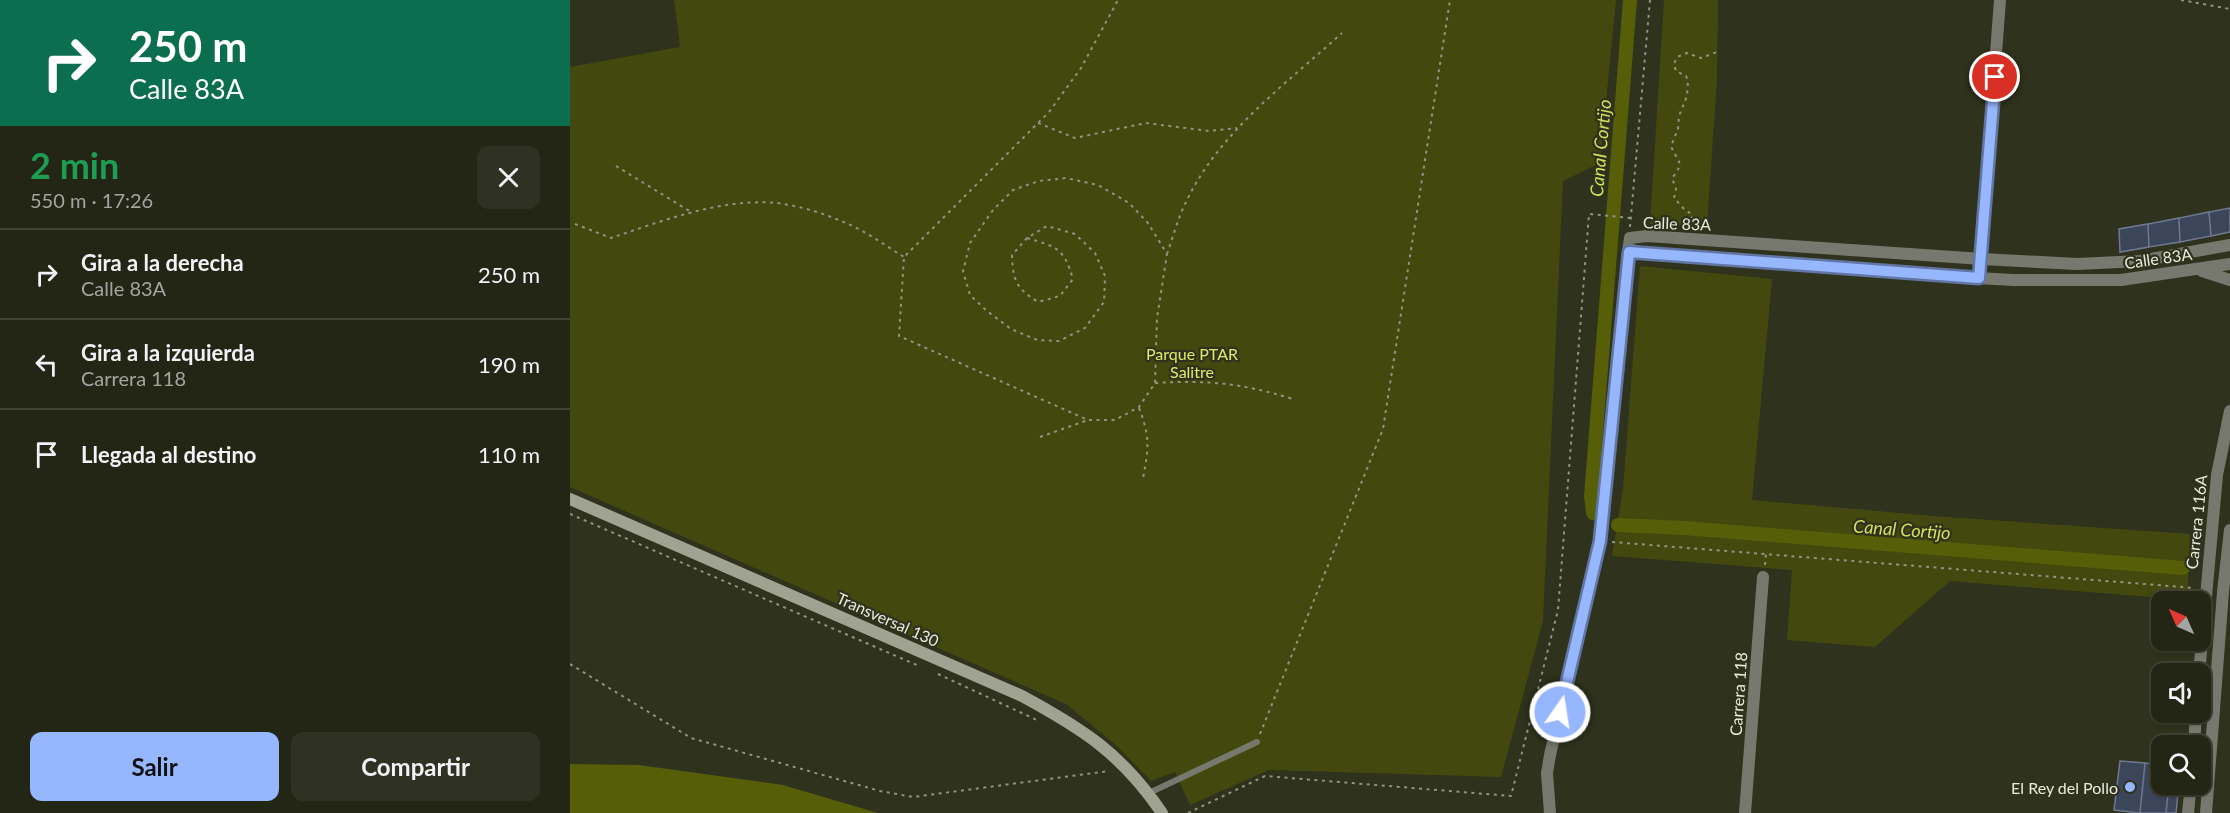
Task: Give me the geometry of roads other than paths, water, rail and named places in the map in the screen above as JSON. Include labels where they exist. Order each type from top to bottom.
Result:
[{"type":"main road","name":"Transversal 130","points":[[570,499],[1022,696],[1073,724],[1119,759],[1149,793],[1162,813]]},
{"type":"street","points":[[1979,278],[2000,0]]},
{"type":"street","name":"Calle 83A","points":[[2230,245],[2140,261],[2107,263],[1982,259],[1630,237],[1629,252],[1979,278],[2095,282],[2230,264]]},
{"type":"street","points":[[1551,813],[1547,773],[1550,755],[1600,541],[1629,252]]},
{"type":"street","points":[[2198,270],[2230,280]]},
{"type":"street","name":"Carrera 116A","points":[[2200,663],[2217,475],[2230,411]]},
{"type":"street","name":"Carrera 116A","points":[[2206,813],[2223,591],[2230,530]]},
{"type":"street","name":"Carrera 118","points":[[1745,813],[1763,577]]},
{"type":"street","points":[[2188,813],[2190,795]]},
{"type":"lane","points":[[1149,793],[1257,742]]},
{"type":"waterway","name":"Canal Cortijo","points":[[1593,513],[1591,496],[1630,0]]},
{"type":"waterway","name":"Canal Cortijo","points":[[1618,525],[1684,528],[2183,568]]},
{"type":"place","name":"El Rey del Pollo","points":[[2130,787]]},
{"type":"park label","name":"Parque PTAR Salitre","points":[[1192,362]]}]
